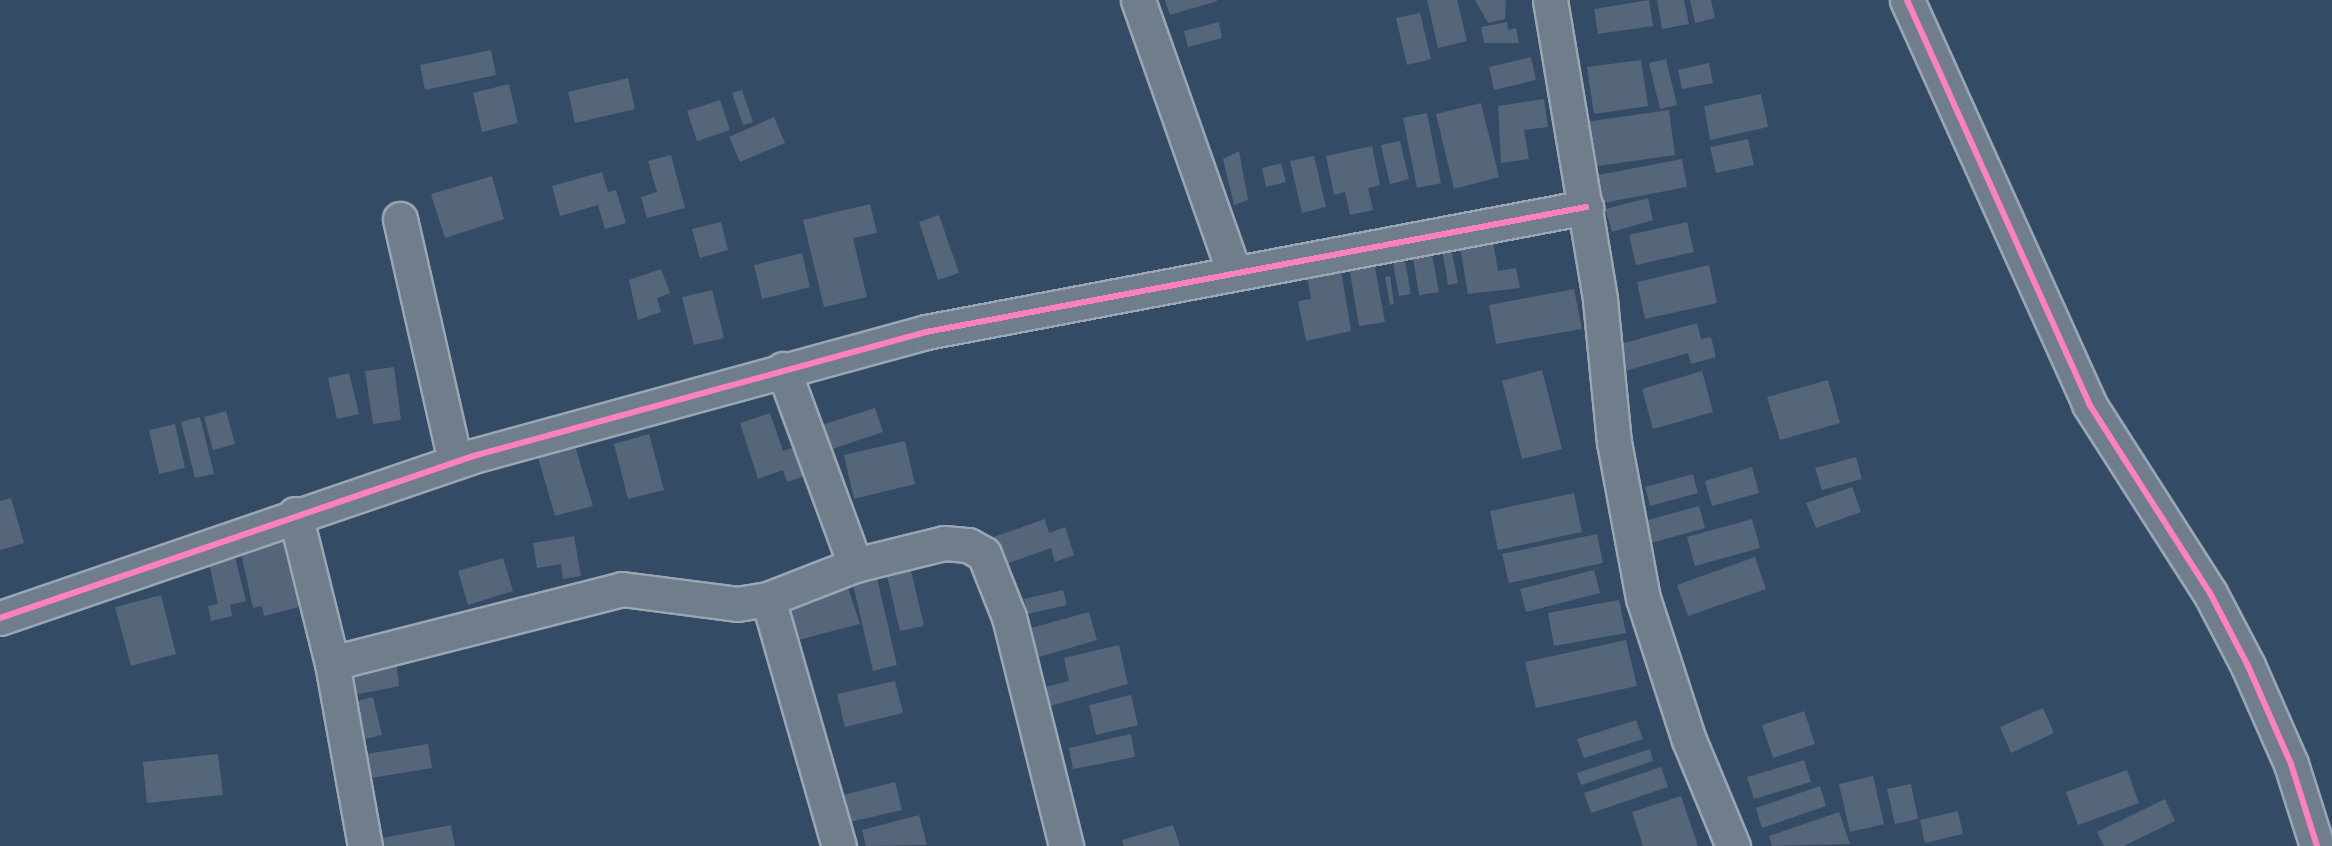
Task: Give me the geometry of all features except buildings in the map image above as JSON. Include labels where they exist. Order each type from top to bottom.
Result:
[{"type":"street","points":[[1138,0],[1234,272]]},
{"type":"street","points":[[1550,0],[1586,207],[1614,442],[1643,598],[1689,740],[1733,846]]},
{"type":"street","points":[[1907,0],[2089,404],[2210,593],[2248,666],[2291,764],[2317,846]]},
{"type":"street","points":[[0,618],[295,514],[455,462],[783,369],[926,332],[1586,207]]},
{"type":"street","points":[[400,219],[455,462]]},
{"type":"street","points":[[783,369],[855,565]]},
{"type":"street","points":[[295,514],[332,663],[365,846]]},
{"type":"street","points":[[332,663],[622,589],[737,604],[768,599],[855,565],[944,543],[968,545],[984,554],[1009,616],[1066,846]]},
{"type":"street","points":[[768,599],[839,846]]},
{"type":"cycle path","points":[[1907,0],[2089,404],[2210,593],[2248,666],[2291,764],[2317,846]]},
{"type":"cycle path","points":[[0,618],[473,456],[926,332],[1586,207]]}]
